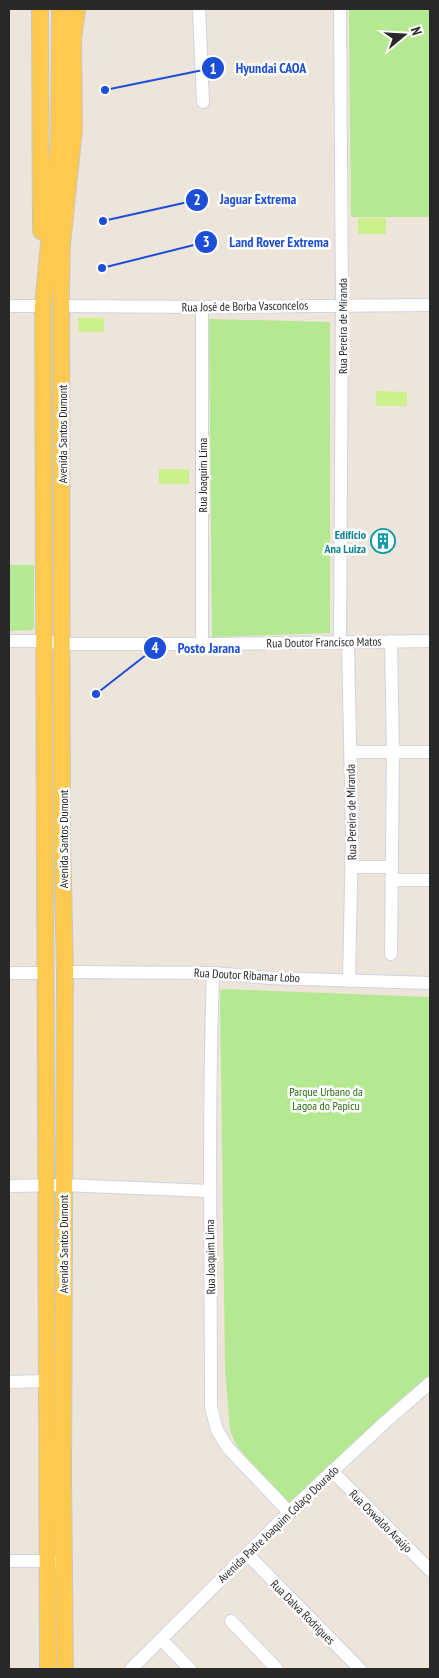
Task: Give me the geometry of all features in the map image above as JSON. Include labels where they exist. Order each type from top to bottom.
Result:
[{"type":"main road","points":[[40,9],[40,227],[47,255]]},
{"type":"main road","name":"Avenida Santos Dumont","points":[[48,1669],[43,306],[59,140],[60,9]]},
{"type":"main road","name":"Avenida Santos Dumont","points":[[65,1669],[63,1185],[65,972],[62,838],[60,306],[62,244],[74,129],[73,38],[77,9]]},
{"type":"main road","points":[[44,482],[62,482]]},
{"type":"main road","points":[[44,811],[63,810]]},
{"type":"main road","points":[[44,837],[62,838]]},
{"type":"street","points":[[199,9],[203,102]]},
{"type":"street","name":"Rua Pereira de Miranda","points":[[340,9],[344,643],[350,752],[352,867],[349,981]]},
{"type":"street","name":"Rua José de Borba Vasconcelos","points":[[60,306],[430,305]]},
{"type":"street","points":[[9,306],[43,306]]},
{"type":"street","name":"Rua Joaquim Lima","points":[[202,307],[202,643]]},
{"type":"street","name":"Rua Doutor Francisco Matos","points":[[9,641],[62,643],[344,643],[430,641]]},
{"type":"street","points":[[391,954],[392,641]]},
{"type":"street","points":[[350,752],[430,752]]},
{"type":"street","points":[[352,867],[391,867]]},
{"type":"street","points":[[391,880],[430,880]]},
{"type":"street","points":[[9,972],[44,973]]},
{"type":"street","name":"Rua Doutor Ribamar Lobo","points":[[65,972],[213,973],[270,978],[430,982]]},
{"type":"street","name":"Rua Joaquim Lima","points":[[213,973],[209,1192],[211,1238],[211,1406],[217,1430],[228,1448],[289,1512]]},
{"type":"street","points":[[9,1186],[63,1185],[209,1192]]},
{"type":"street","points":[[9,1382],[47,1381]]},
{"type":"street","name":"Avenida Padre Joaquim Colaço Dourado","points":[[131,1669],[289,1512],[430,1383]]},
{"type":"street","name":"Rua Oswaldo Araújo","points":[[332,1471],[430,1570]]},
{"type":"street","name":"Rua Dalva Rodrigues","points":[[246,1554],[360,1669]]},
{"type":"street","points":[[9,1560],[64,1560]]},
{"type":"street","points":[[231,1621],[277,1669]]},
{"type":"street","points":[[161,1639],[190,1669]]},
{"type":"green space","points":[[349,9],[430,9],[430,217],[351,217]]},
{"type":"green space","points":[[358,218],[386,218],[386,234],[358,234]]},
{"type":"green space","points":[[78,318],[104,318],[104,332],[79,332]]},
{"type":"green space","points":[[209,319],[330,322],[330,633],[212,637]]},
{"type":"green space","points":[[376,391],[407,392],[407,406],[376,406]]},
{"type":"green space","points":[[159,469],[189,469],[189,484],[159,484]]},
{"type":"green space","points":[[9,565],[34,565],[34,628],[32,630],[9,631]]},
{"type":"green space","name":"Parque Urbano da Lagoa do Papicu","points":[[224,989],[430,997],[430,1375],[396,1403],[289,1505],[237,1446],[230,1431],[225,1368],[220,991]]},
{"type":"place","name":"Hyundai CAOA","points":[[105,90]]},
{"type":"place","name":"Jaguar Extrema","points":[[103,221]]},
{"type":"place","name":"Land Rover Extrema","points":[[102,268]]},
{"type":"place","name":"Edifício Ana Luiza","points":[[383,541]]},
{"type":"place","name":"Posto Jarana","points":[[96,694]]}]
